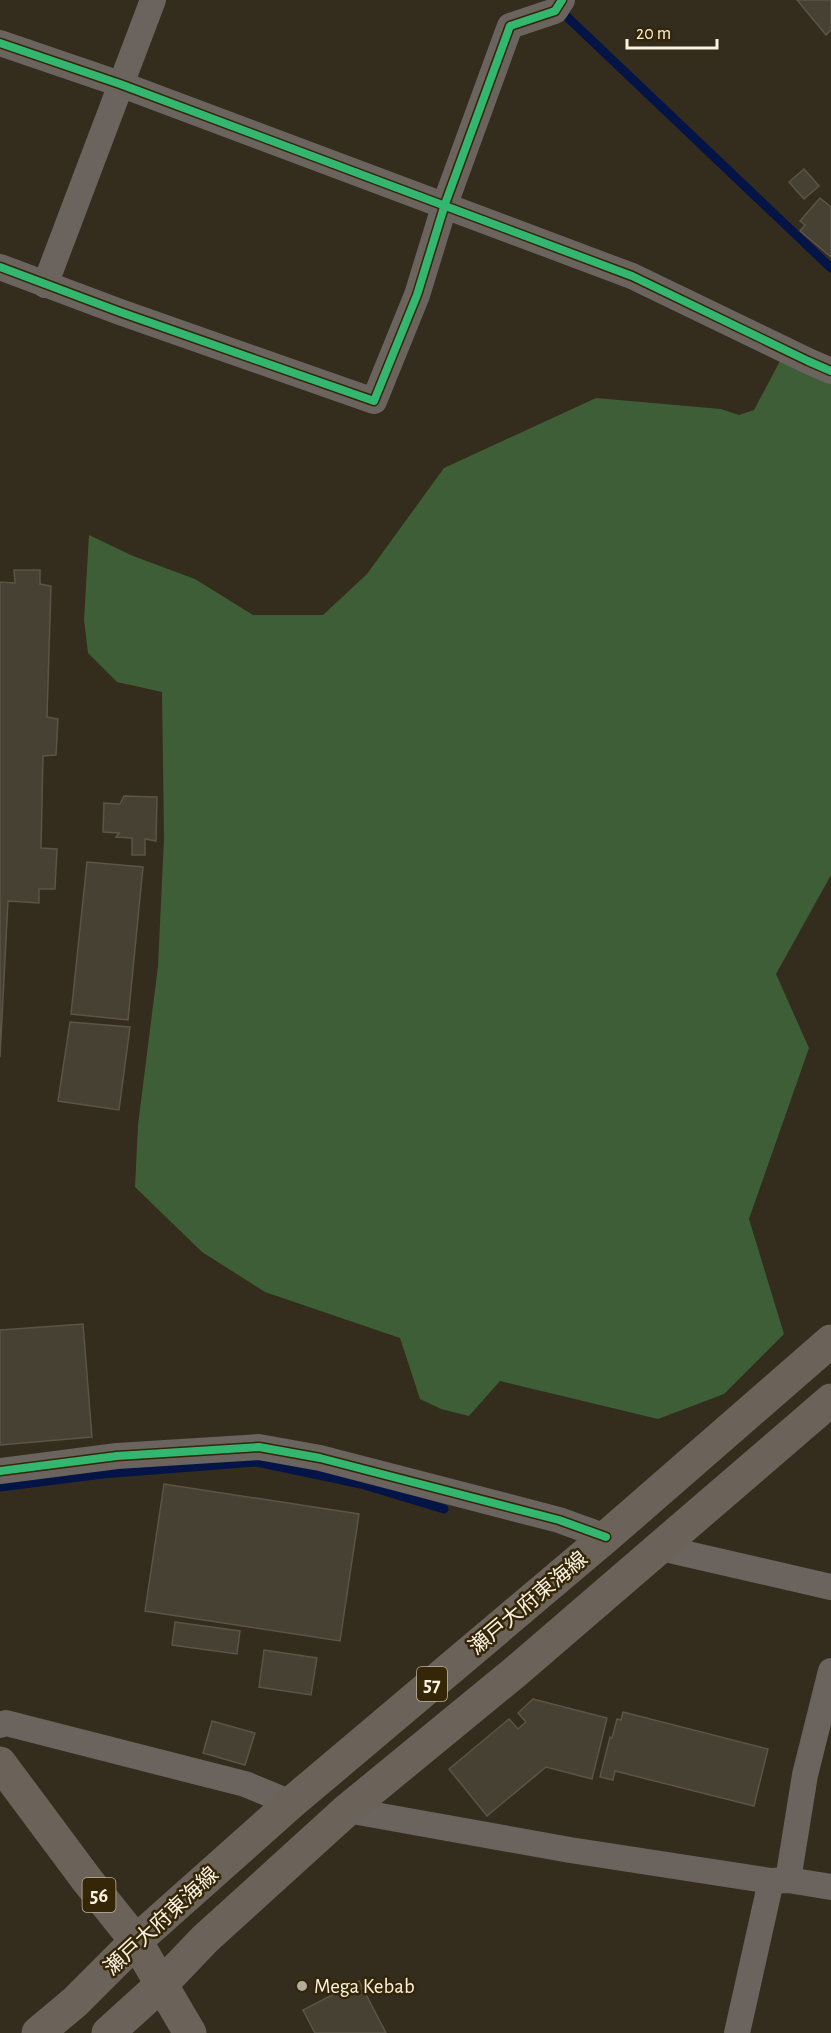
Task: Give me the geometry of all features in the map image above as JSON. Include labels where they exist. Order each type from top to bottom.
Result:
[{"type":"main road","name":"瀬戸大府東海線","points":[[38,2033],[75,2001],[136,1941],[291,1803],[606,1537],[831,1341]]},
{"type":"main road","name":"瀬戸大府東海線","points":[[108,2033],[205,1940],[347,1810],[514,1672],[831,1400]]},
{"type":"main road","name":"56","points":[[0,1763],[87,1880],[136,1941],[190,2033]]},
{"type":"street","points":[[45,285],[153,0]]},
{"type":"street","points":[[0,267],[374,401],[417,295],[445,204],[510,26],[555,11],[562,0]]},
{"type":"street","points":[[0,43],[120,84],[632,276],[831,371]]},
{"type":"street","points":[[0,1471],[117,1456],[259,1447],[320,1458],[548,1517],[606,1537]]},
{"type":"street","points":[[660,1548],[831,1587]]},
{"type":"street","points":[[737,2033],[779,1880],[831,1671]]},
{"type":"street","points":[[0,1725],[6,1723],[245,1784],[291,1803]]},
{"type":"street","points":[[347,1810],[570,1850],[831,1887]]},
{"type":"green space","points":[[781,359],[831,380],[831,875],[776,974],[809,1048],[749,1219],[784,1334],[724,1394],[658,1419],[500,1381],[469,1416],[441,1409],[420,1399],[400,1338],[265,1292],[202,1252],[135,1187],[138,1125],[158,966],[164,838],[162,692],[117,682],[88,653],[84,620],[89,535],[133,556],[195,579],[253,615],[323,615],[367,574],[444,468],[596,398],[721,409],[739,415],[754,410]]},
{"type":"building","points":[[797,0],[831,0],[831,30],[826,35]]},
{"type":"building","points":[[804,169],[819,186],[804,199],[789,182]]},
{"type":"building","points":[[820,198],[831,207],[831,257],[800,231],[805,225],[800,221]]},
{"type":"building","points":[[14,570],[40,570],[40,584],[51,586],[47,717],[58,719],[56,755],[43,756],[41,848],[57,849],[55,889],[39,889],[39,903],[8,901],[0,1057],[0,582],[15,583]]},
{"type":"building","points":[[124,796],[157,797],[156,841],[145,839],[145,855],[132,855],[132,838],[116,837],[119,833],[103,832],[104,803],[120,804]]},
{"type":"building","points":[[87,862],[143,867],[128,1020],[71,1014]]},
{"type":"building","points":[[70,1022],[130,1027],[119,1110],[58,1101]]},
{"type":"building","points":[[83,1324],[92,1437],[0,1445],[0,1330]]},
{"type":"building","points":[[164,1484],[359,1514],[340,1641],[145,1611]]},
{"type":"building","points":[[175,1622],[240,1631],[237,1654],[172,1645]]},
{"type":"building","points":[[264,1650],[317,1658],[311,1695],[259,1687]]},
{"type":"building","points":[[533,1699],[607,1718],[592,1779],[546,1767],[487,1816],[449,1769],[509,1719],[518,1729],[526,1722],[518,1713]]},
{"type":"building","points":[[623,1712],[768,1749],[754,1806],[615,1771],[613,1780],[600,1777],[610,1737],[612,1738],[617,1719],[621,1720]]},
{"type":"building","points":[[212,1721],[255,1733],[245,1765],[203,1753]]},
{"type":"building","points":[[359,1981],[386,2033],[315,2033],[303,2010]]},
{"type":"waterway","points":[[564,14],[831,268]]},
{"type":"waterway","points":[[0,1487],[102,1474],[257,1462],[361,1484],[444,1509]]},
{"type":"cycle path","points":[[0,267],[120,312],[374,401],[417,295],[445,204],[510,26],[555,11],[562,0]]},
{"type":"cycle path","points":[[0,43],[120,84],[632,276],[831,371]]},
{"type":"cycle path","points":[[0,1471],[117,1456],[259,1447],[320,1458],[559,1520],[606,1537]]},
{"type":"place","name":"Mega Kebab","points":[[302,1986]]}]
